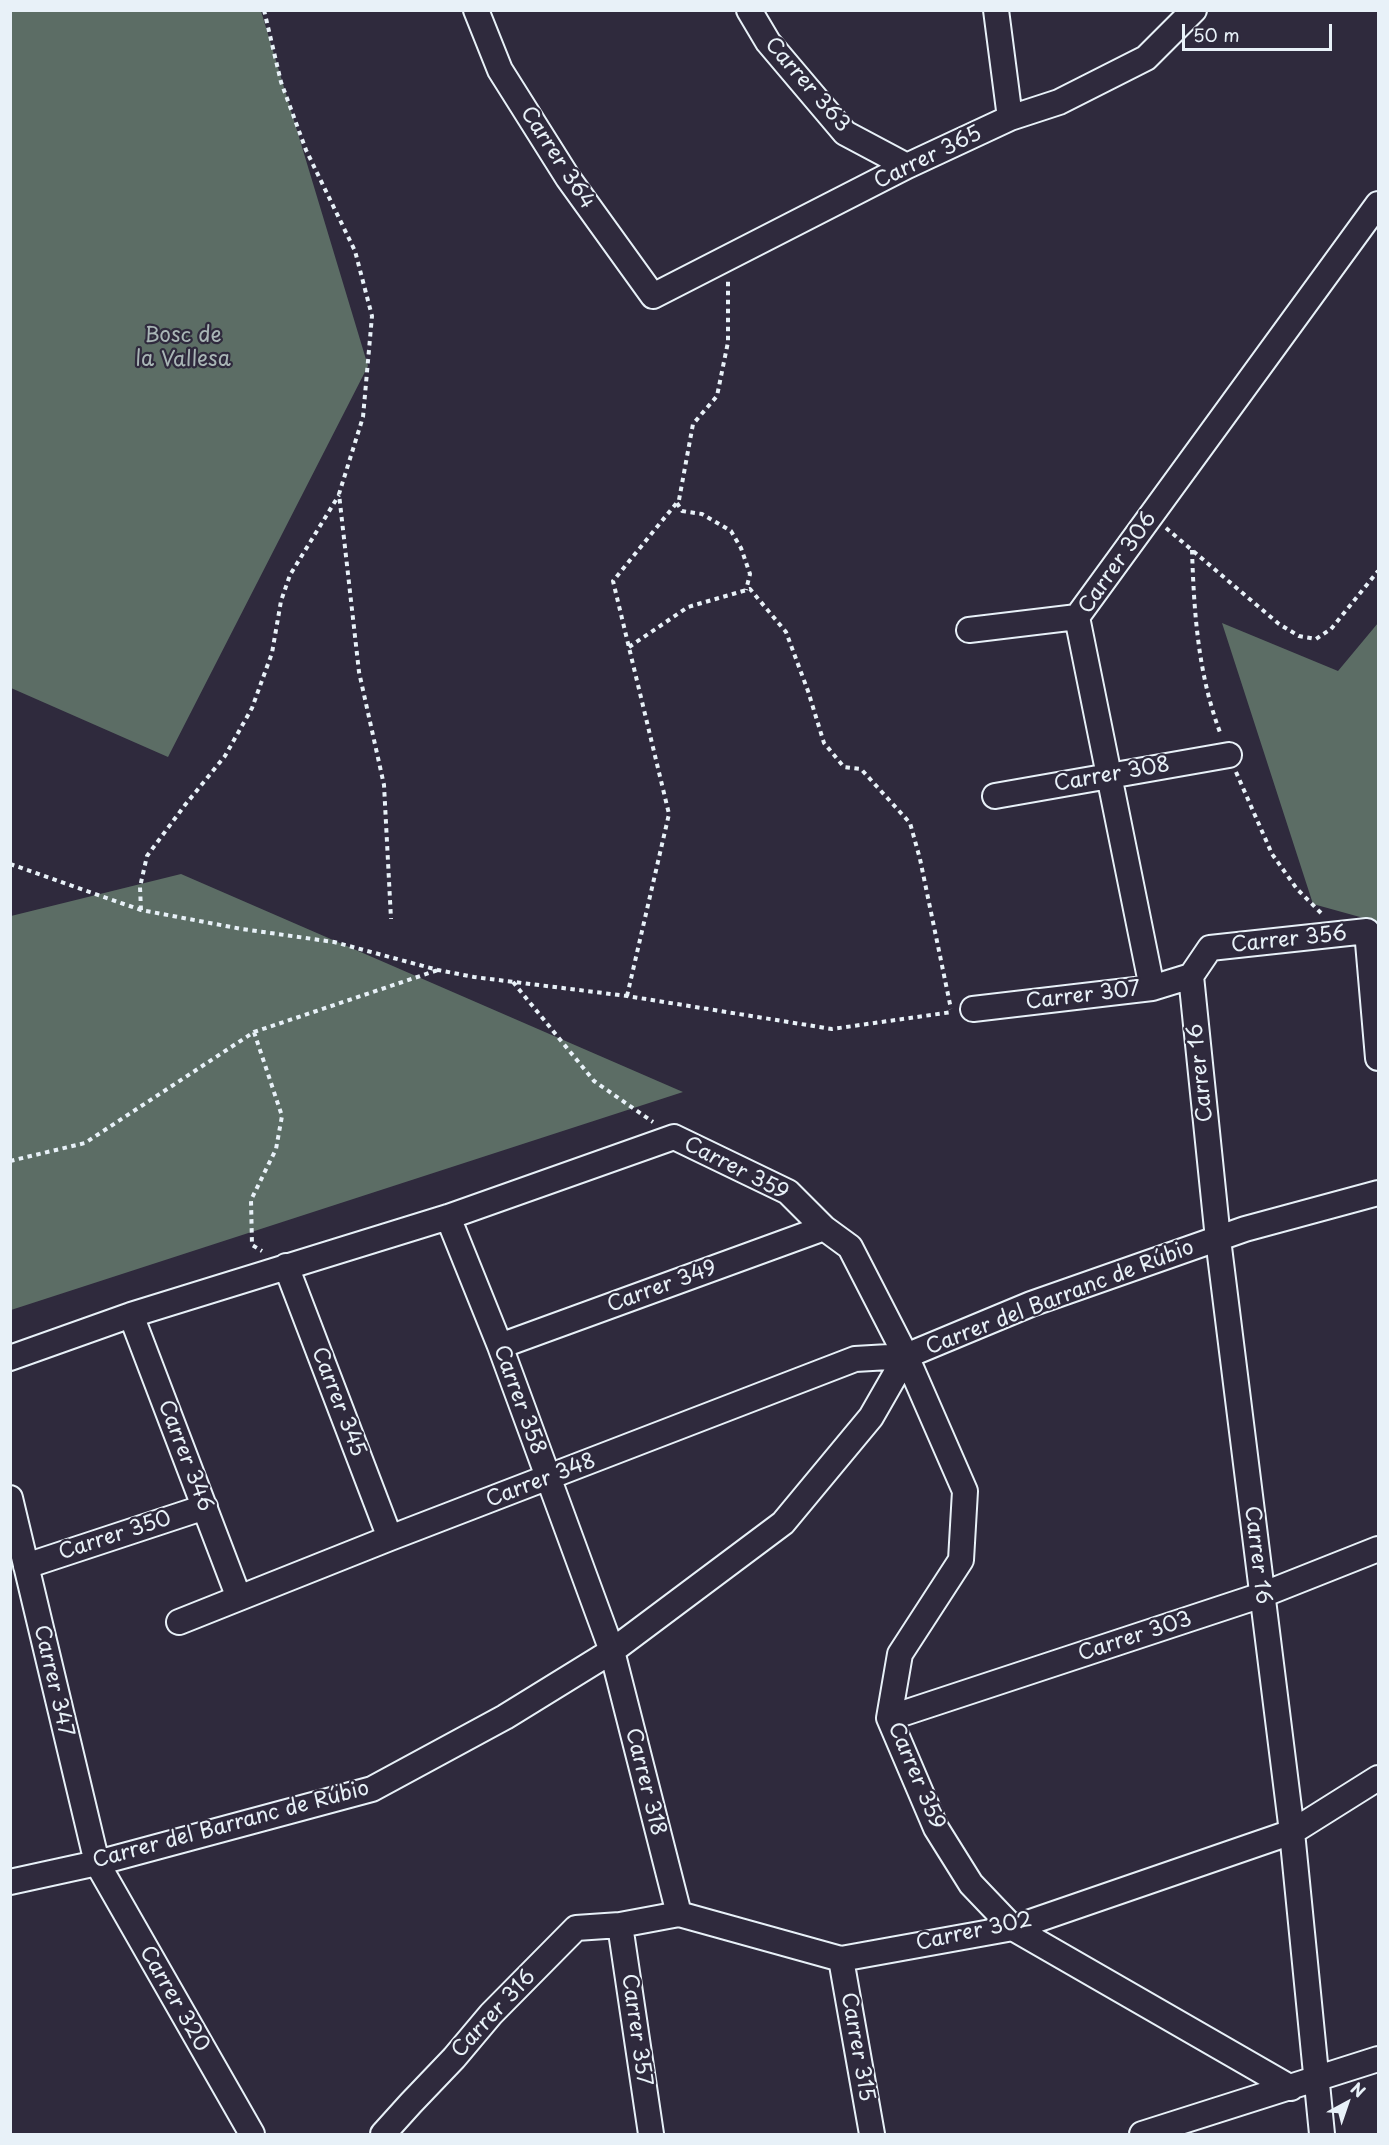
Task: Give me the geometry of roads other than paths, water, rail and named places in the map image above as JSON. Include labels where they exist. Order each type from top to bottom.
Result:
[{"type":"street","name":"Carrer 364","points":[[476,10],[500,70],[568,178],[653,296]]},
{"type":"street","name":"Carrer 363","points":[[749,10],[768,42],[845,133],[907,166]]},
{"type":"street","points":[[996,10],[1010,118]]},
{"type":"street","name":"Carrer 365","points":[[653,296],[907,166],[1010,118],[1059,102],[1146,58],[1194,10]]},
{"type":"street","name":"Carrer 306","points":[[1152,987],[1077,617],[1378,204]]},
{"type":"street","points":[[969,630],[1077,617]]},
{"type":"street","name":"Carrer 308","points":[[995,796],[1229,754]]},
{"type":"street","name":"Carrer 356","points":[[1191,976],[1210,948],[1367,931],[1378,1058]]},
{"type":"street","name":"Carrer 307","points":[[963,1011],[1152,987],[1191,976]]},
{"type":"street","name":"Carrer 16","points":[[1191,976],[1218,1239],[1292,1832],[1322,2134]]},
{"type":"street","name":"Carrer 359","points":[[448,1217],[674,1137],[788,1192],[824,1228],[850,1247],[906,1356],[965,1491],[961,1560],[900,1654],[889,1718],[936,1828],[971,1884],[1013,1928],[1291,2088]]},
{"type":"street","name":"Carrer del Barranc de Rúbio","points":[[10,1882],[97,1863],[372,1789],[505,1717],[612,1651],[783,1523],[871,1418],[906,1356],[1031,1304],[1245,1229],[1378,1193]]},
{"type":"street","points":[[10,1358],[130,1315],[448,1217]]},
{"type":"street","name":"Carrer 358","points":[[448,1217],[500,1346],[612,1651]]},
{"type":"street","name":"Carrer 349","points":[[500,1346],[824,1228]]},
{"type":"street","name":"Carrer 345","points":[[286,1266],[390,1538]]},
{"type":"street","name":"Carrer 346","points":[[130,1315],[239,1598]]},
{"type":"street","name":"Carrer 348","points":[[179,1622],[855,1359],[906,1356]]},
{"type":"street","name":"Carrer 347","points":[[10,1498],[97,1863]]},
{"type":"street","name":"Carrer 350","points":[[26,1566],[205,1507]]},
{"type":"street","name":"Carrer 303","points":[[889,1718],[1262,1595],[1378,1549]]},
{"type":"street","name":"Carrer 318","points":[[612,1651],[679,1914]]},
{"type":"street","name":"Carrer 302","points":[[620,1925],[679,1914],[841,1959],[1013,1928],[1292,1832],[1378,1778]]},
{"type":"street","name":"Carrer 320","points":[[97,1863],[252,2134]]},
{"type":"street","name":"Carrer 316","points":[[383,2134],[454,2058],[491,2014],[576,1928],[620,1925]]},
{"type":"street","name":"Carrer 357","points":[[620,1925],[651,2134]]},
{"type":"street","name":"Carrer 315","points":[[841,1959],[872,2134]]},
{"type":"street","points":[[1142,2134],[1378,2060]]},
{"type":"park label","name":"Bosc de la Vallesa","points":[[183,348]]}]
